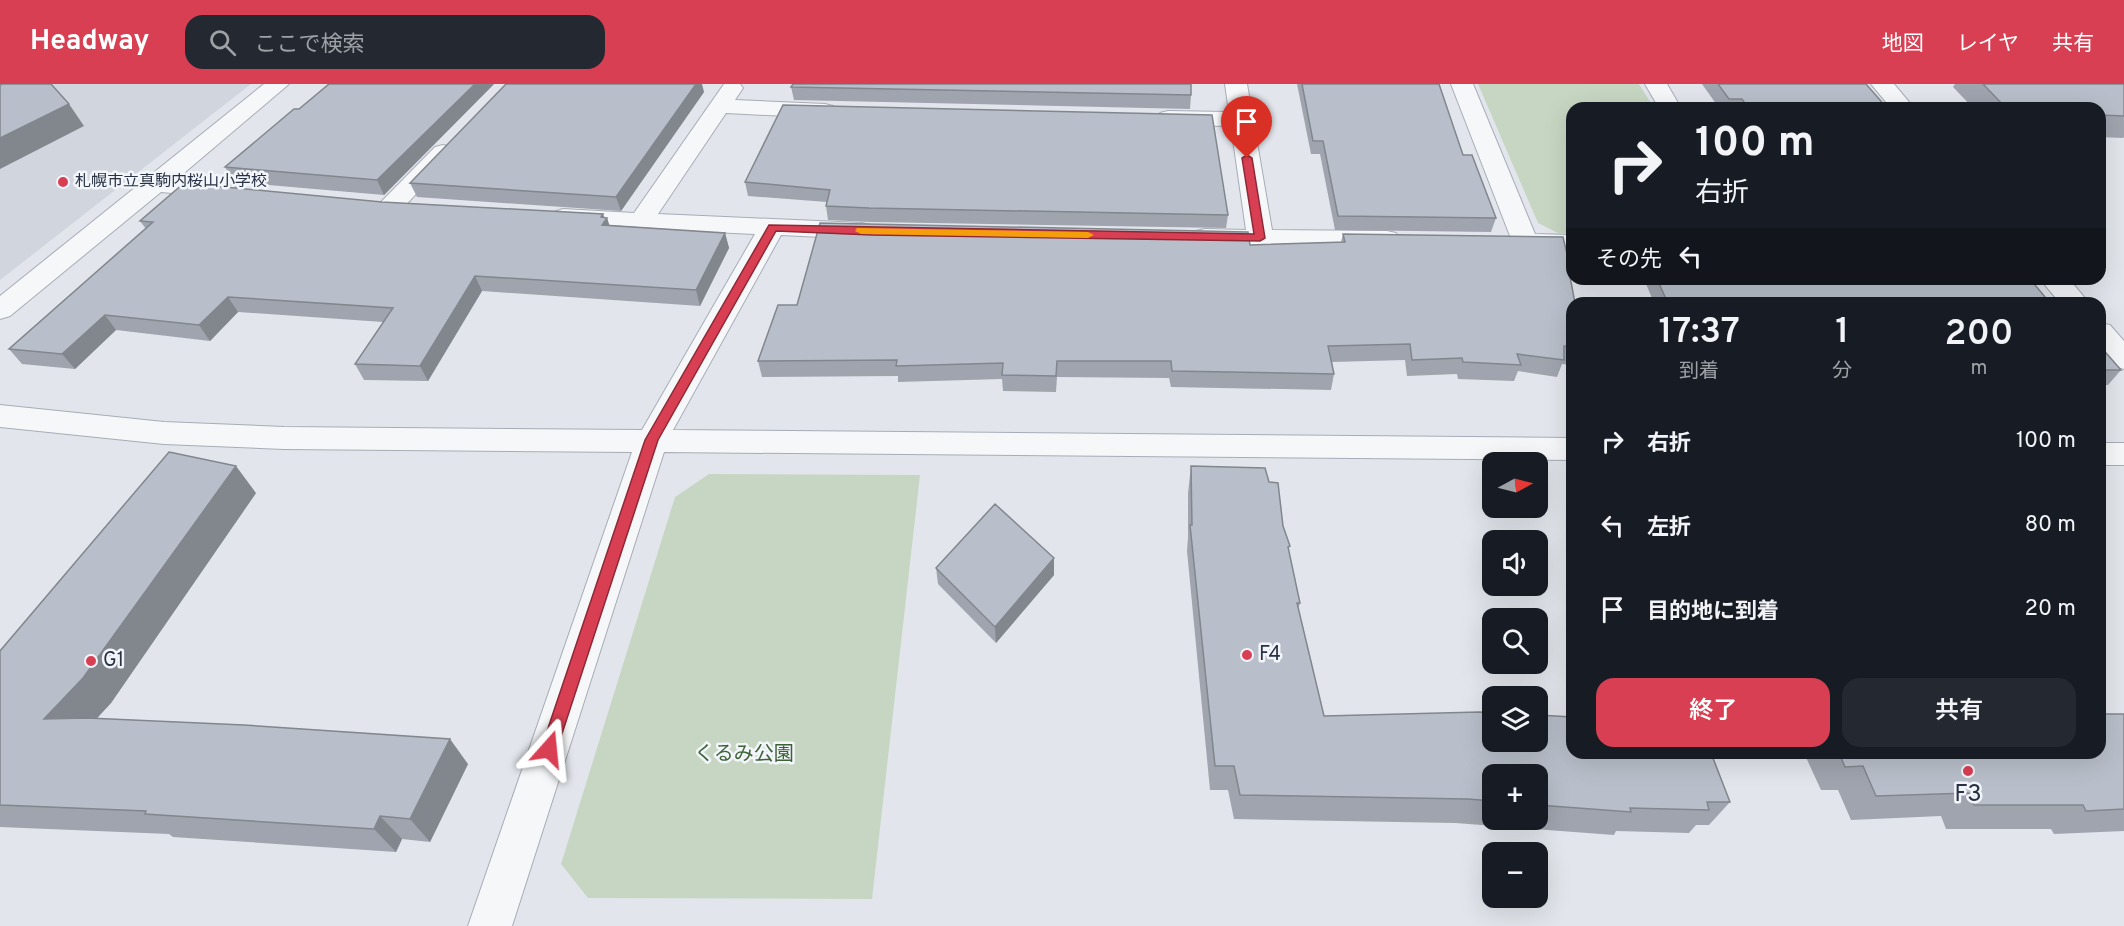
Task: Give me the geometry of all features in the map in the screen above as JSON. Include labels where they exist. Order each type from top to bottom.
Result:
[{"type":"street","points":[[0,310],[278,84]]},
{"type":"street","points":[[640,222],[735,84]]},
{"type":"street","points":[[1236,84],[1260,238]]},
{"type":"street","points":[[1462,84],[1526,241]]},
{"type":"street","points":[[1656,84],[1666,102]]},
{"type":"street","points":[[1882,84],[1898,102]]},
{"type":"street","points":[[719,106],[847,112]]},
{"type":"street","points":[[1145,117],[1241,119]]},
{"type":"street","points":[[426,209],[378,206],[462,133]]},
{"type":"street","points":[[155,184],[249,193]]},
{"type":"street","points":[[545,216],[884,231]]},
{"type":"street","points":[[490,926],[652,440],[772,227]]},
{"type":"street","points":[[1178,236],[1410,240]]},
{"type":"street","points":[[1491,241],[1566,243]]},
{"type":"street","points":[[2059,285],[2069,297]]},
{"type":"street","points":[[2106,339],[2124,359]]},
{"type":"street","points":[[0,416],[164,433],[284,438],[1566,449]]},
{"type":"street","points":[[2106,454],[2124,454]]},
{"type":"shaded area","name":"札幌市立真駒内桜山小学校","points":[[0,84],[251,84],[0,280]]},
{"type":"green space","points":[[1478,84],[1639,84],[1650,102],[1566,102],[1566,233],[1558,233],[1538,223]]},
{"type":"green space","name":"くるみ公園","points":[[709,474],[920,475],[872,899],[588,898],[561,864],[675,497]]},
{"type":"building","points":[[51,84],[69,104],[0,138],[0,85]]},
{"type":"building","points":[[329,84],[475,84],[377,180],[225,167],[294,109],[299,109]]},
{"type":"building","points":[[506,84],[696,84],[616,197],[410,183]]},
{"type":"building","points":[[793,84],[1191,84],[1191,95],[791,87]]},
{"type":"building","points":[[1302,84],[1439,84],[1463,155],[1472,155],[1496,218],[1338,216],[1323,141],[1313,141]]},
{"type":"building","points":[[1718,84],[1866,84],[1882,102],[1744,102],[1742,99],[1729,99]]},
{"type":"building","points":[[1983,84],[2124,84],[2124,116],[2106,115],[2106,102],[2000,102]]},
{"type":"building","points":[[783,105],[1212,115],[1228,215],[826,206],[830,190],[745,182]]},
{"type":"building","points":[[184,183],[382,202],[603,214],[601,217],[607,218],[602,225],[725,233],[696,290],[475,276],[420,366],[355,364],[393,308],[228,297],[199,325],[105,315],[62,354],[9,349],[153,222],[140,221]]},
{"type":"building","points":[[820,223],[1248,232],[1250,245],[1345,242],[1343,234],[1563,237],[1566,250],[1566,285],[1572,285],[1574,297],[1566,297],[1564,360],[1517,354],[1521,365],[1463,362],[1462,358],[1412,360],[1410,344],[1328,346],[1334,374],[1172,371],[1171,361],[1057,361],[1056,376],[1002,375],[1003,363],[896,366],[897,360],[758,361],[778,305],[797,305]]},
{"type":"building","points":[[1660,285],[2035,285],[2045,297],[1665,297]]},
{"type":"building","points":[[2106,353],[2121,370],[2106,370]]},
{"type":"building","name":"G1","points":[[169,452],[236,466],[83,678],[44,719],[88,718],[244,725],[450,739],[410,819],[380,816],[374,829],[145,814],[146,811],[0,805],[0,651]]},
{"type":"building","name":"F4","points":[[1191,466],[1265,468],[1269,482],[1278,483],[1283,526],[1290,546],[1288,547],[1300,603],[1297,603],[1324,716],[1482,712],[1482,752],[1548,752],[1548,716],[1566,717],[1566,759],[1713,759],[1730,802],[1707,802],[1709,810],[1630,808],[1631,812],[1548,806],[1548,764],[1482,764],[1482,800],[1240,795],[1234,766],[1215,766],[1190,525],[1192,525]]},
{"type":"building","points":[[995,504],[1054,558],[995,627],[936,568]]},
{"type":"building","points":[[2106,714],[2124,714],[2124,809],[2086,811],[2083,805],[1974,805],[1969,793],[1876,796],[1863,766],[1845,767],[1842,759],[2106,759]]},
{"type":"slow traffic","points":[[861,231],[1088,235]]},
{"type":"place","name":"札幌市立真駒内桜山小学校","points":[[63,182]]},
{"type":"place","name":"F4","points":[[1247,655]]},
{"type":"place","name":"G1","points":[[91,661]]},
{"type":"place","name":"F3","points":[[1968,771]]},
{"type":"route","points":[[549,749],[652,440],[772,227],[1260,238],[1247,158]]}]
